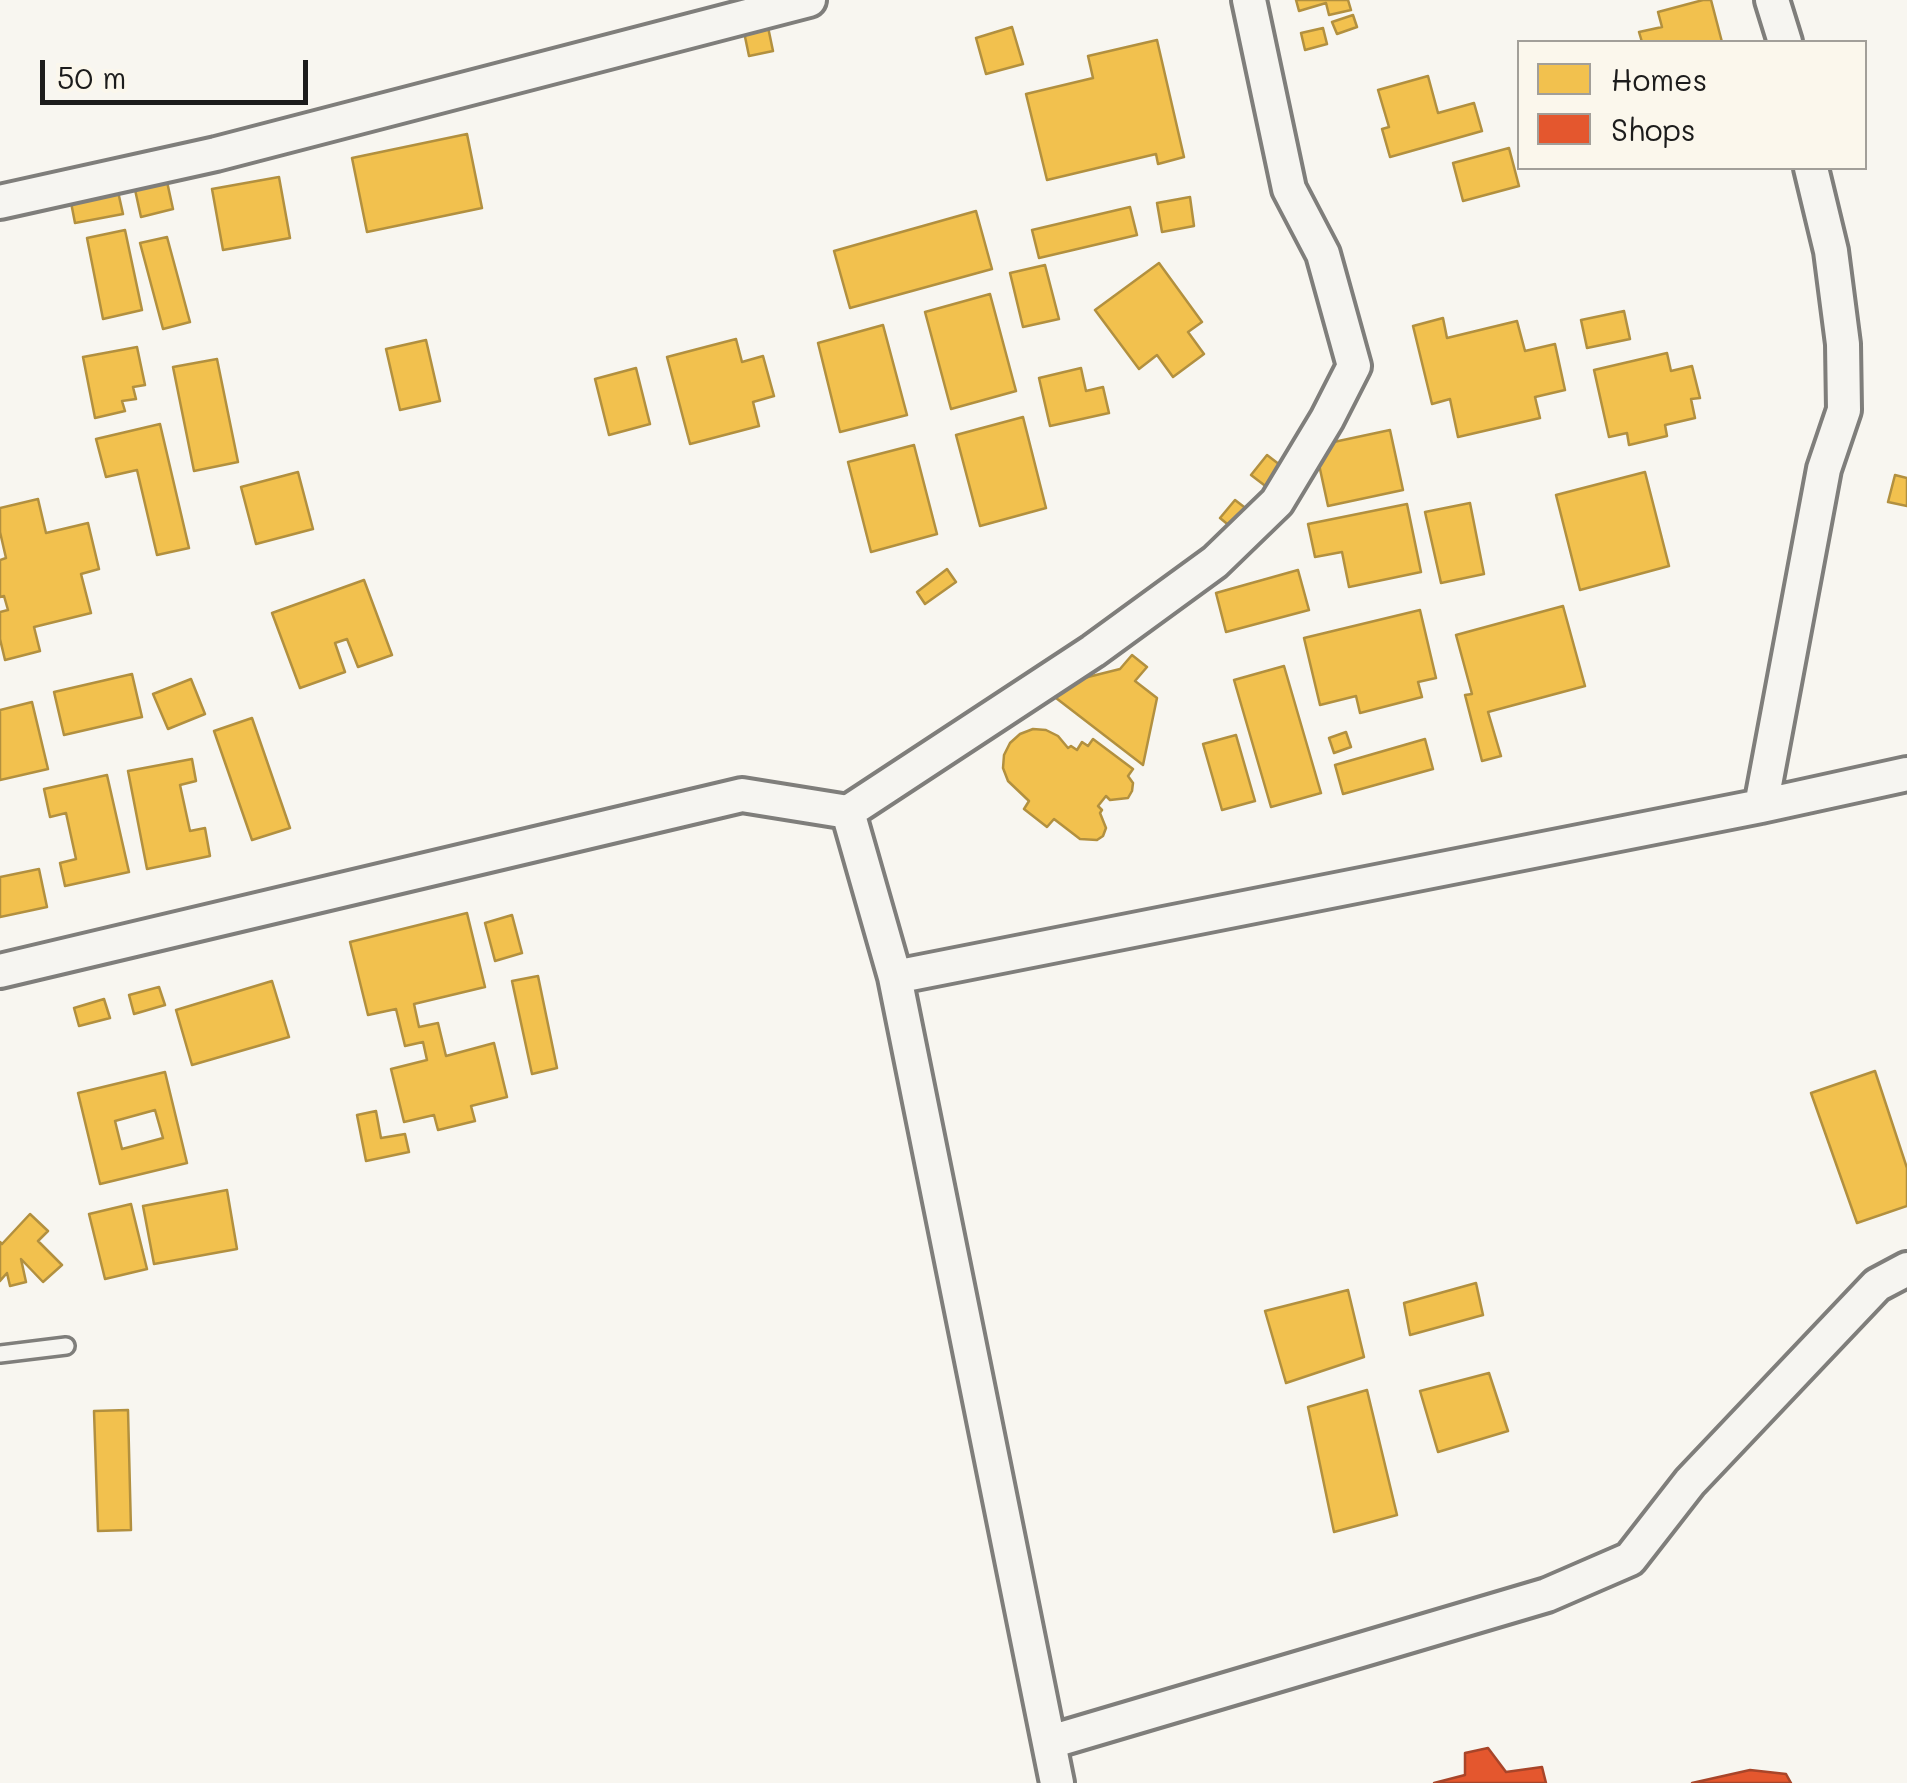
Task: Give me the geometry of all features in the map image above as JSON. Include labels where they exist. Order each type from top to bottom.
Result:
[{"type":"street","points":[[0,202],[216,154],[809,0]]},
{"type":"street","points":[[0,971],[742,795],[848,812],[1093,651],[1215,562],[1277,502],[1354,366],[1323,254],[1289,189],[1249,0]]},
{"type":"street","points":[[1772,0],[1783,40]]},
{"type":"street","points":[[1761,806],[1824,468],[1844,410],[1843,344],[1832,251],[1812,170]]},
{"type":"street","points":[[895,978],[1907,774]]},
{"type":"street","points":[[848,812],[895,978],[1057,1783]]},
{"type":"street","points":[[1050,1742],[1546,1595],[1630,1560],[1690,1482],[1878,1284],[1907,1269]]},
{"type":"lane","points":[[0,1354],[66,1346]]},
{"type":"building: Homes","points":[[1296,0],[1348,0],[1351,10],[1329,15],[1326,3],[1299,11]]},
{"type":"building: Homes","points":[[1711,0],[1721,40],[1641,40],[1639,32],[1662,27],[1658,12]]},
{"type":"building: Homes","points":[[1353,15],[1357,27],[1337,34],[1332,22]]},
{"type":"building: Homes","points":[[768,27],[773,51],[749,56],[744,32]]},
{"type":"building: Homes","points":[[1012,27],[1023,64],[986,74],[976,38]]},
{"type":"building: Homes","points":[[1323,28],[1327,44],[1305,50],[1301,33]]},
{"type":"building: Homes","points":[[1157,40],[1184,157],[1158,164],[1156,154],[1047,180],[1026,94],[1093,78],[1088,56]]},
{"type":"building: Homes","points":[[1428,76],[1438,113],[1474,103],[1482,131],[1390,157],[1382,129],[1389,127],[1378,90]]},
{"type":"building: Homes","points":[[467,134],[482,208],[367,232],[352,158]]},
{"type":"building: Homes","points":[[1509,148],[1519,186],[1463,201],[1453,163]]},
{"type":"building: Homes","points":[[164,168],[173,209],[141,217],[132,176]]},
{"type":"building: Homes","points":[[279,177],[290,238],[223,250],[212,189]]},
{"type":"building: Homes","points":[[115,178],[123,214],[75,223],[68,187]]},
{"type":"building: Homes","points":[[1190,197],[1194,226],[1162,232],[1157,203]]},
{"type":"building: Homes","points":[[1130,207],[1137,235],[1039,258],[1032,230]]},
{"type":"building: Homes","points":[[976,211],[992,269],[850,308],[834,251]]},
{"type":"building: Homes","points":[[125,230],[142,310],[103,319],[87,238]]},
{"type":"building: Homes","points":[[167,237],[190,322],[163,329],[140,243]]},
{"type":"building: Homes","points":[[1159,263],[1202,322],[1188,332],[1204,354],[1173,377],[1157,355],[1139,369],[1095,310]]},
{"type":"building: Homes","points":[[1045,265],[1059,319],[1023,327],[1010,273]]},
{"type":"building: Homes","points":[[990,294],[1016,391],[951,409],[925,312]]},
{"type":"building: Homes","points":[[1624,311],[1630,339],[1587,348],[1581,320]]},
{"type":"building: Homes","points":[[1443,318],[1447,338],[1517,321],[1525,351],[1555,344],[1565,390],[1535,397],[1540,418],[1458,437],[1450,399],[1432,404],[1413,326]]},
{"type":"building: Homes","points":[[883,325],[907,415],[840,432],[818,343]]},
{"type":"building: Homes","points":[[736,339],[742,362],[763,356],[774,396],[753,402],[759,426],[690,444],[667,357]]},
{"type":"building: Homes","points":[[426,340],[440,401],[400,410],[386,349]]},
{"type":"building: Homes","points":[[137,347],[145,385],[133,387],[136,399],[122,401],[125,411],[95,418],[83,357]]},
{"type":"building: Homes","points":[[1667,353],[1671,371],[1692,366],[1700,398],[1691,399],[1695,418],[1665,425],[1667,436],[1629,445],[1627,433],[1609,437],[1594,370]]},
{"type":"building: Homes","points":[[217,359],[238,462],[194,471],[173,367]]},
{"type":"building: Homes","points":[[636,368],[650,424],[609,435],[595,379]]},
{"type":"building: Homes","points":[[1081,368],[1086,391],[1103,387],[1109,413],[1050,426],[1039,378]]},
{"type":"building: Homes","points":[[1023,417],[1046,508],[980,526],[956,435]]},
{"type":"building: Homes","points":[[160,424],[189,548],[157,555],[137,470],[106,477],[96,439]]},
{"type":"building: Homes","points":[[1390,430],[1403,490],[1328,506],[1315,446]]},
{"type":"building: Homes","points":[[914,445],[937,534],[871,552],[848,462]]},
{"type":"building: Homes","points":[[1267,455],[1284,468],[1268,488],[1251,475]]},
{"type":"building: Homes","points":[[298,472],[313,529],[256,544],[241,487]]},
{"type":"building: Homes","points":[[1645,472],[1669,566],[1580,590],[1556,495]]},
{"type":"building: Homes","points":[[1895,475],[1907,478],[1907,506],[1888,502]]},
{"type":"building: Homes","points":[[38,499],[46,533],[88,523],[99,569],[81,574],[91,613],[34,627],[40,651],[5,660],[0,612],[8,610],[4,596],[0,597],[0,560],[6,558],[0,508]]},
{"type":"building: Homes","points":[[1235,500],[1252,513],[1237,532],[1220,518]]},
{"type":"building: Homes","points":[[1470,503],[1484,574],[1441,583],[1425,512]]},
{"type":"building: Homes","points":[[1407,504],[1421,572],[1349,587],[1342,552],[1315,557],[1308,524]]},
{"type":"building: Homes","points":[[947,569],[956,582],[925,604],[917,592]]},
{"type":"building: Homes","points":[[1298,570],[1309,610],[1226,632],[1216,593]]},
{"type":"building: Homes","points":[[364,580],[392,655],[358,667],[347,639],[335,643],[345,672],[300,688],[272,613]]},
{"type":"building: Homes","points":[[1563,606],[1585,686],[1488,712],[1501,756],[1482,761],[1465,695],[1472,694],[1456,635]]},
{"type":"building: Homes","points":[[1420,610],[1436,678],[1418,682],[1422,697],[1360,713],[1356,696],[1320,705],[1304,638]]},
{"type":"building: Homes","points":[[1132,655],[1147,667],[1135,681],[1157,698],[1143,765],[1056,698],[1068,682],[1120,669]]},
{"type":"building: Homes","points":[[1284,666],[1321,793],[1271,807],[1234,680]]},
{"type":"building: Homes","points":[[132,674],[142,717],[64,735],[54,692]]},
{"type":"building: Homes","points":[[191,679],[205,714],[168,729],[153,694]]},
{"type":"building: Homes","points":[[32,702],[48,769],[0,780],[0,710]]},
{"type":"building: Homes","points":[[252,718],[290,828],[252,840],[214,731]]},
{"type":"building: Homes","points":[[1046,730],[1068,748],[1077,750],[1082,742],[1088,746],[1093,739],[1133,769],[1128,776],[1133,783],[1128,798],[1110,800],[1106,796],[1098,806],[1106,828],[1097,840],[1080,839],[1054,819],[1047,827],[1024,809],[1029,801],[1008,781],[1004,755],[1020,734]]},
{"type":"building: Homes","points":[[1346,732],[1351,747],[1334,753],[1329,738]]},
{"type":"building: Homes","points":[[1236,735],[1255,801],[1222,810],[1203,744]]},
{"type":"building: Homes","points":[[1425,739],[1433,769],[1343,794],[1335,765]]},
{"type":"building: Homes","points":[[192,759],[196,781],[180,785],[190,831],[205,828],[210,856],[147,869],[128,771]]},
{"type":"building: Homes","points":[[107,775],[129,872],[65,886],[60,863],[76,859],[66,813],[50,817],[44,789]]},
{"type":"building: Homes","points":[[39,869],[47,907],[0,917],[0,877]]},
{"type":"building: Homes","points":[[467,913],[485,987],[414,1004],[419,1027],[438,1023],[446,1056],[494,1043],[507,1097],[471,1106],[475,1121],[438,1130],[434,1115],[404,1122],[391,1069],[427,1060],[423,1042],[405,1046],[396,1009],[368,1015],[350,942]]},
{"type":"building: Homes","points":[[512,915],[522,953],[495,961],[485,923]]},
{"type":"building: Homes","points":[[538,976],[557,1068],[532,1074],[512,981]]},
{"type":"building: Homes","points":[[272,981],[289,1037],[192,1065],[176,1010]]},
{"type":"building: Homes","points":[[159,987],[165,1005],[134,1014],[129,995]]},
{"type":"building: Homes","points":[[104,999],[110,1018],[79,1026],[74,1008]]},
{"type":"building: Homes","points":[[1875,1071],[1907,1168],[1907,1206],[1857,1223],[1811,1093]]},
{"type":"building: Homes","points":[[165,1072],[187,1163],[100,1184],[78,1093]],"holes":[[[155,1110],[163,1138],[122,1149],[115,1121]]]},
{"type":"building: Homes","points":[[376,1111],[381,1138],[405,1134],[409,1152],[366,1161],[357,1115]]},
{"type":"building: Homes","points":[[227,1190],[237,1249],[154,1264],[143,1206]]},
{"type":"building: Homes","points":[[131,1204],[147,1269],[105,1279],[89,1214]]},
{"type":"building: Homes","points":[[30,1214],[48,1231],[38,1241],[62,1265],[43,1282],[21,1259],[26,1282],[10,1286],[7,1273],[0,1281],[0,1242]]},
{"type":"building: Homes","points":[[1476,1283],[1483,1315],[1410,1335],[1404,1303]]},
{"type":"building: Homes","points":[[1348,1290],[1364,1357],[1286,1383],[1265,1311]]},
{"type":"building: Homes","points":[[1489,1373],[1508,1431],[1438,1452],[1420,1391]]},
{"type":"building: Homes","points":[[1367,1390],[1397,1515],[1334,1532],[1308,1407]]},
{"type":"building: Homes","points":[[128,1410],[131,1530],[98,1531],[94,1411]]},
{"type":"building: Shops","points":[[1488,1748],[1506,1772],[1542,1767],[1546,1783],[1434,1783],[1465,1775],[1465,1753]]},
{"type":"building: Shops","points":[[1750,1770],[1786,1774],[1791,1783],[1692,1783]]}]
